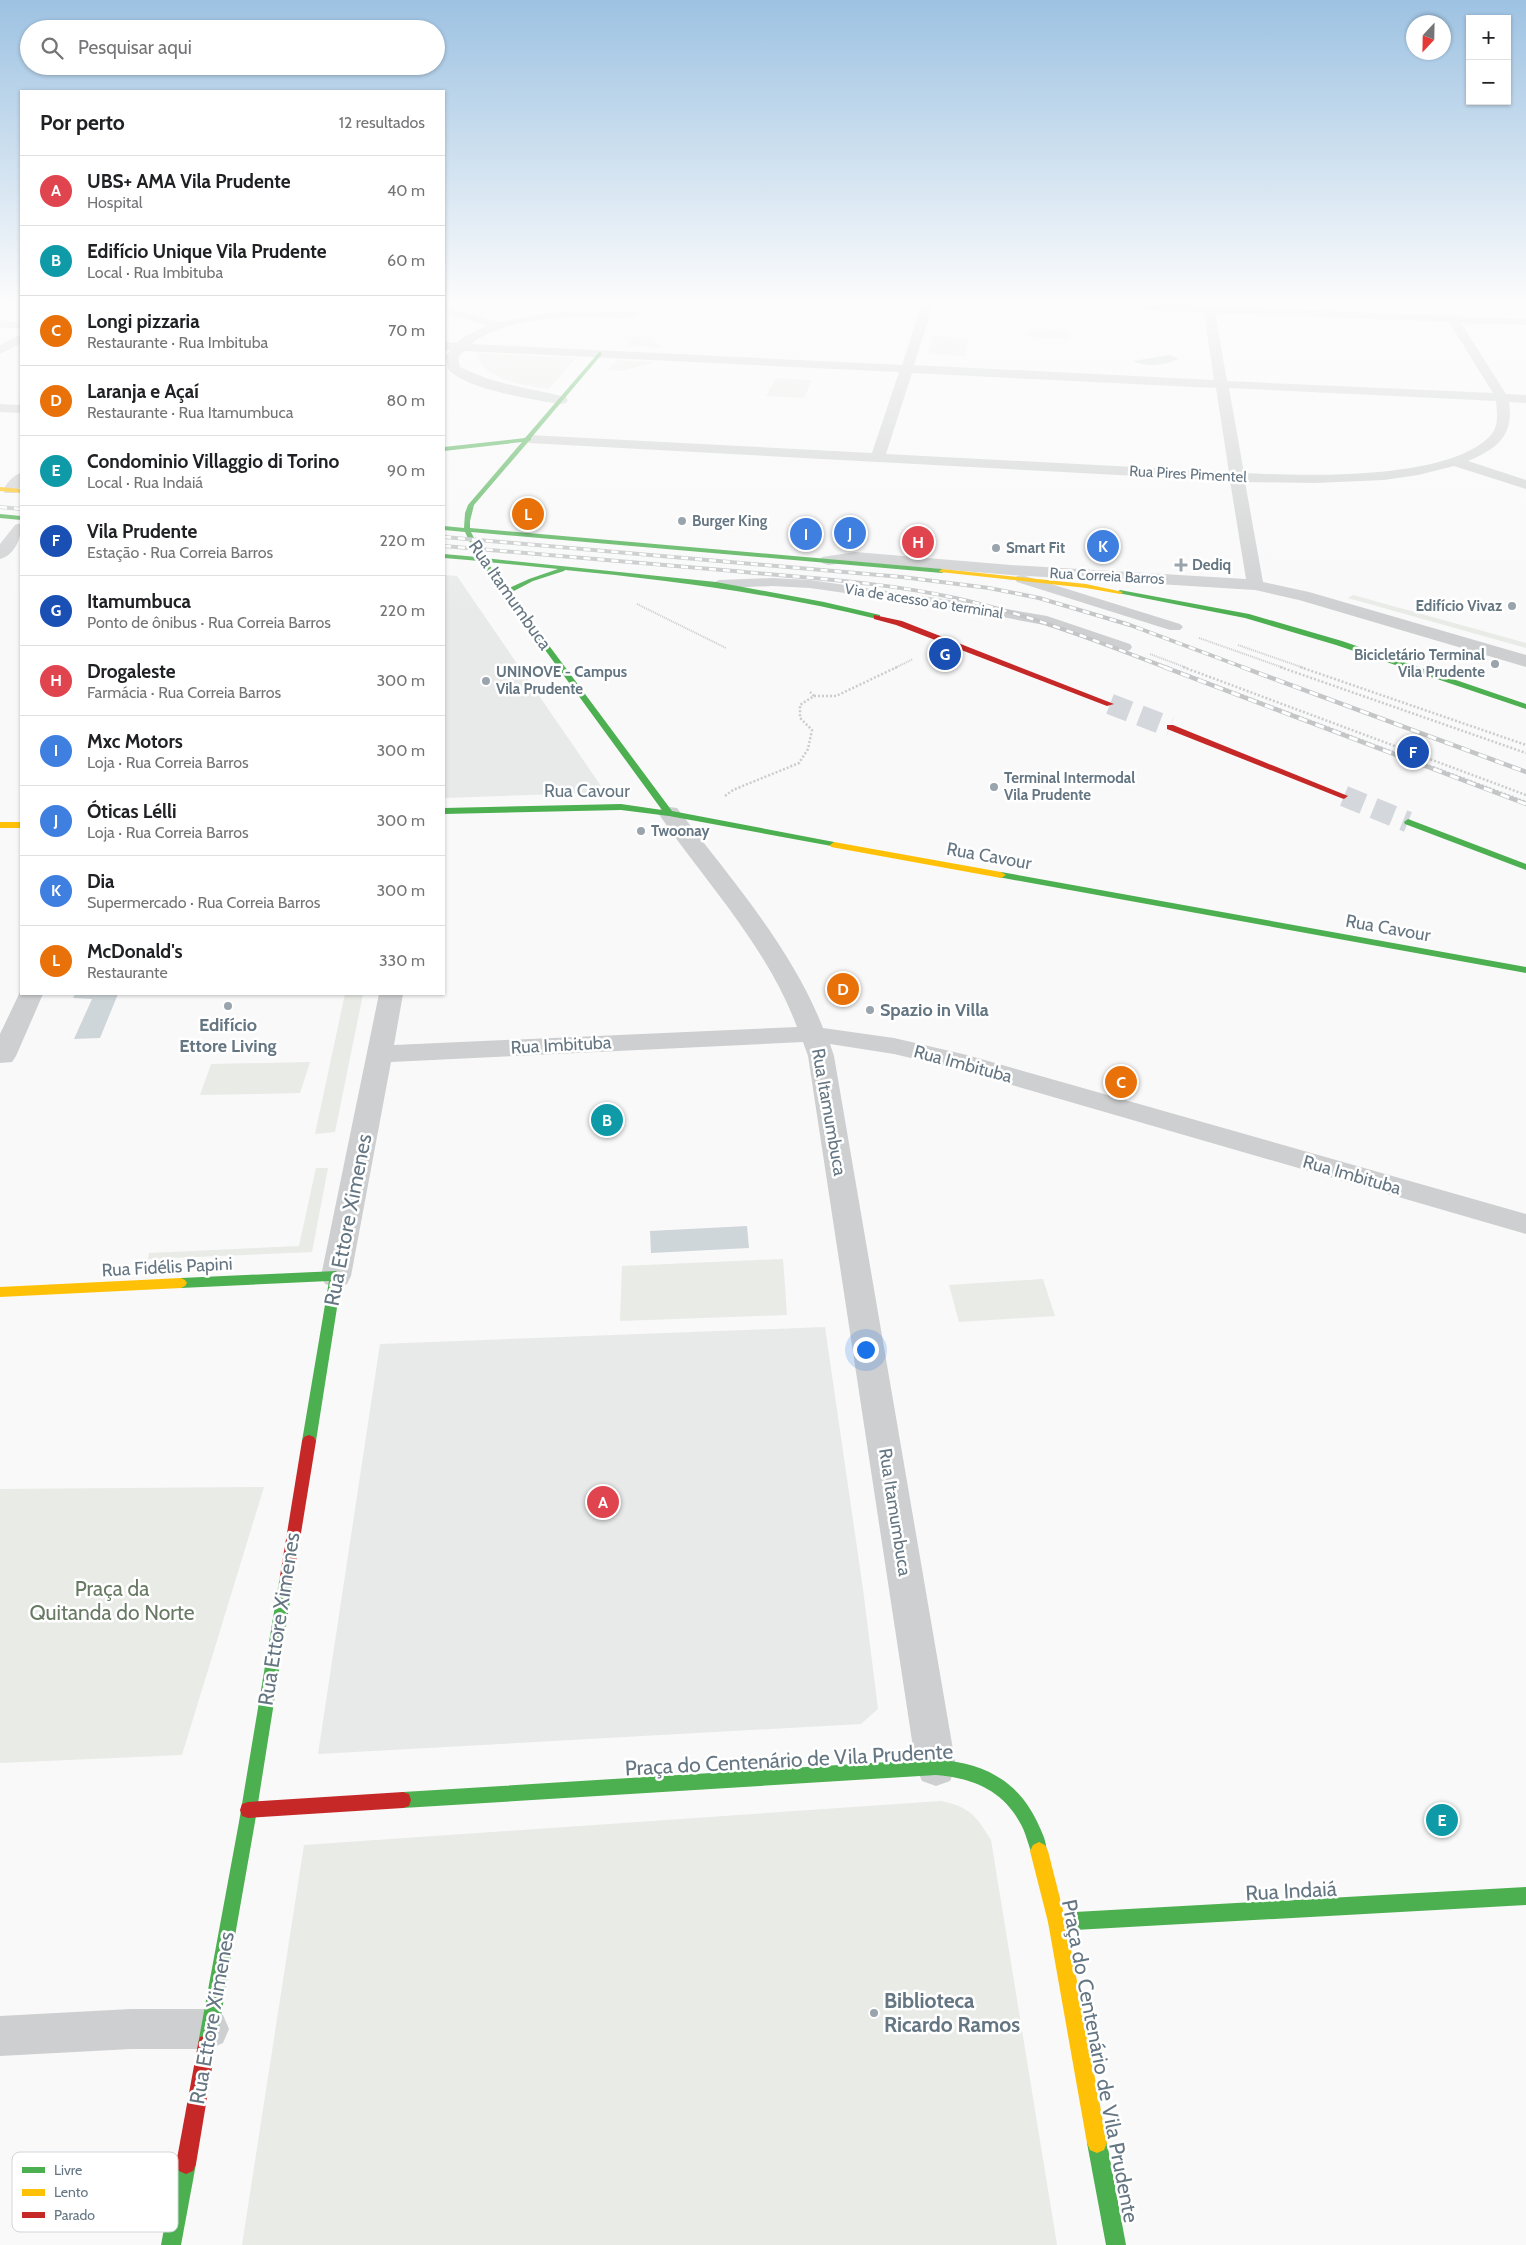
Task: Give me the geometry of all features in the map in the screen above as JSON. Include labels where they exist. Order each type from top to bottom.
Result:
[{"type":"main road","points":[[466,530],[465,518],[471,506],[555,408]]},
{"type":"main road","points":[[445,449],[529,439]]},
{"type":"main road","points":[[498,442],[515,454]]},
{"type":"main road","points":[[0,516],[20,518]]},
{"type":"main road","points":[[445,528],[828,560],[1086,586],[1246,616],[1339,643],[1526,707]]},
{"type":"main road","name":"Rua Itamumbuca","points":[[466,530],[482,560],[505,593],[669,813]]},
{"type":"main road","points":[[445,556],[719,584],[791,596],[872,615],[1110,704]]},
{"type":"main road","points":[[505,593],[538,578],[573,568]]},
{"type":"main road","points":[[1170,727],[1344,796]]},
{"type":"main road","name":"Rua Cavour","points":[[445,811],[617,806],[669,813],[743,829],[1526,970]]},
{"type":"main road","points":[[1408,822],[1526,868]]},
{"type":"main road","points":[[0,825],[20,824]]},
{"type":"main road","name":"Rua Fidélis Papini","points":[[0,1292],[336,1276]]},
{"type":"main road","name":"Rua Ettore Ximenes","points":[[178,2201],[248,1810],[336,1276]]},
{"type":"main road","name":"Praça do Centenário de Vila Prudente","points":[[248,1810],[936,1767],[959,1768],[984,1776],[1010,1794],[1034,1830],[1057,1922],[1116,2245]]},
{"type":"main road","name":"Rua Indaiá","points":[[1057,1922],[1526,1896]]},
{"type":"main road","name":"Rua Ettore Ximenes","points":[[170,2245],[172,2232]]},
{"type":"street","points":[[0,408],[20,409]]},
{"type":"street","points":[[878,457],[893,408]]},
{"type":"street","points":[[1226,408],[1255,586]]},
{"type":"street","name":"Rua Pires Pimentel","points":[[529,439],[1328,480],[1379,476],[1431,468],[1453,461],[1479,450],[1496,438],[1504,425],[1503,408]]},
{"type":"street","points":[[1453,461],[1526,485]]},
{"type":"street","points":[[11,490],[20,478]]},
{"type":"street","points":[[0,554],[20,529]]},
{"type":"street","name":"Rua Correia Barros","points":[[828,560],[855,557],[1011,570],[1255,586],[1312,598],[1526,661]]},
{"type":"street","name":"Rua Itamumbuca","points":[[669,813],[766,941],[797,998],[813,1034],[822,1061],[936,1767]]},
{"type":"street","points":[[3,1056],[31,995]]},
{"type":"street","name":"Rua Ettore Ximenes","points":[[336,1276],[391,995]]},
{"type":"street","name":"Rua Imbituba","points":[[380,1054],[813,1034],[894,1046],[958,1061],[1526,1224]]},
{"type":"lane","points":[[1020,578],[1175,627]]},
{"type":"lane","name":"Via de acesso ao terminal","points":[[719,584],[772,582],[810,584],[971,607],[1047,621],[1124,647]]},
{"type":"lane","points":[[0,2036],[131,2029],[209,2029]]},
{"type":"path","points":[[632,602],[726,648]]},
{"type":"path","points":[[1192,636],[1526,752]]},
{"type":"path","points":[[1236,644],[1526,745]]},
{"type":"path","points":[[1150,654],[1526,795]]},
{"type":"path","points":[[721,799],[733,790],[799,762],[808,748],[812,730],[800,718],[800,705],[814,696],[836,696],[920,656]]},
{"type":"path","points":[[1143,658],[1526,802]]},
{"type":"path","points":[[810,692],[814,696]]},
{"type":"shaded area","name":"UNINOVE - Campus Vila Prudente","points":[[445,575],[457,576],[601,786],[587,793],[445,798]]},
{"type":"shaded area","points":[[74,995],[118,995],[100,1038],[74,1039],[92,999],[73,998]]},
{"type":"shaded area","points":[[747,1226],[749,1248],[651,1253],[650,1231]]},
{"type":"shaded area","points":[[825,1327],[863,1589],[878,1709],[861,1724],[318,1754],[380,1344]]},
{"type":"green space","points":[[1353,595],[1526,643],[1526,648],[1348,598]]},
{"type":"green space","points":[[345,995],[363,995],[335,1132],[315,1134]]},
{"type":"green space","points":[[310,1062],[300,1093],[200,1095],[211,1064]]},
{"type":"green space","points":[[316,1168],[328,1168],[312,1252],[148,1259],[149,1253],[299,1246]]},
{"type":"green space","points":[[783,1259],[787,1315],[620,1321],[622,1266]]},
{"type":"green space","points":[[1043,1279],[1055,1316],[959,1322],[949,1285]]},
{"type":"green space","name":"Praça da Quitanda do Norte","points":[[264,1487],[182,1755],[0,1763],[0,1489]]},
{"type":"green space","points":[[941,1801],[951,1803],[966,1810],[981,1825],[991,1840],[1057,2245],[242,2245],[304,1845]]},
{"type":"tunnel","points":[[1110,704],[1170,727]]},
{"type":"tunnel","points":[[1344,796],[1408,822]]},
{"type":"railway","points":[[0,507],[20,509]]},
{"type":"railway","points":[[445,537],[902,577],[989,588],[1039,598],[1130,625],[1245,668]]},
{"type":"railway","points":[[445,546],[817,578],[900,588],[982,604],[1036,620],[1167,668]]},
{"type":"railway","points":[[1164,667],[1526,804]]},
{"type":"railway","points":[[1242,667],[1526,772]]},
{"type":"traffic: fast","points":[[554,408],[471,505],[467,521],[468,534],[482,560],[669,813]]},
{"type":"traffic: fast","points":[[445,449],[529,439]]},
{"type":"traffic: fast","points":[[0,516],[20,518]]},
{"type":"traffic: fast","points":[[445,528],[942,571]]},
{"type":"traffic: fast","points":[[445,556],[662,577],[770,593],[877,617]]},
{"type":"traffic: fast","points":[[505,593],[531,580],[562,570]]},
{"type":"traffic: fast","points":[[1120,592],[1246,616],[1339,643],[1526,707]]},
{"type":"traffic: fast","points":[[445,811],[621,807],[669,813],[834,845]]},
{"type":"traffic: fast","points":[[1408,822],[1526,867]]},
{"type":"traffic: fast","points":[[1001,875],[1526,970]]},
{"type":"traffic: fast","points":[[181,1283],[336,1276],[309,1441]]},
{"type":"traffic: fast","points":[[207,2044],[247,1822],[287,1576]]},
{"type":"traffic: fast","points":[[403,1800],[936,1767],[974,1773],[1004,1789],[1025,1815],[1039,1851]]},
{"type":"traffic: fast","points":[[1057,1922],[1526,1896]]},
{"type":"traffic: fast","points":[[1097,2143],[1116,2245]]},
{"type":"traffic: fast","points":[[178,2207],[186,2164]]},
{"type":"traffic: fast","points":[[171,2245],[173,2232]]},
{"type":"traffic: slow","points":[[0,489],[20,491]]},
{"type":"traffic: slow","points":[[942,571],[1086,586],[1120,592]]},
{"type":"traffic: slow","points":[[0,825],[20,825]]},
{"type":"traffic: slow","points":[[834,845],[1001,875]]},
{"type":"traffic: slow","points":[[0,1292],[181,1283]]},
{"type":"traffic: slow","points":[[1039,1851],[1057,1922],[1097,2143]]},
{"type":"traffic: jam","points":[[877,617],[899,623],[1110,704]]},
{"type":"traffic: jam","points":[[1170,727],[1344,796]]},
{"type":"traffic: jam","points":[[287,1576],[309,1441]]},
{"type":"traffic: jam","points":[[248,1810],[403,1800]]},
{"type":"traffic: jam","points":[[186,2164],[207,2044]]},
{"type":"place","name":"McDonald's","points":[[528,514]]},
{"type":"place","name":"Burger King","points":[[682,521]]},
{"type":"place","name":"Óticas Lélli","points":[[850,533]]},
{"type":"place","name":"Mxc Motors","points":[[806,534]]},
{"type":"place","name":"Drogaleste","points":[[918,542]]},
{"type":"place","name":"Dia","points":[[1103,546]]},
{"type":"place","name":"Smart Fit","points":[[996,548]]},
{"type":"place","name":"Dediq","points":[[1181,565]]},
{"type":"place","name":"Edifício Vivaz","points":[[1512,606]]},
{"type":"place","name":"Itamumbuca","points":[[945,654]]},
{"type":"place","name":"Bicicletário Terminal Vila Prudente","points":[[1495,664]]},
{"type":"place","name":"UNINOVE - Campus Vila Prudente","points":[[486,681]]},
{"type":"place","name":"Vila Prudente","points":[[1413,752]]},
{"type":"place","name":"Terminal Intermodal Vila Prudente","points":[[994,787]]},
{"type":"place","name":"Twoonay","points":[[641,831]]},
{"type":"place","name":"Laranja e Açaí","points":[[843,989]]},
{"type":"place","name":"Edifício Ettore Living","points":[[228,1006]]},
{"type":"place","name":"Spazio in Villa","points":[[870,1010]]},
{"type":"place","name":"Longi pizzaria","points":[[1121,1082]]},
{"type":"place","name":"Edifício Unique Vila Prudente","points":[[607,1120]]},
{"type":"place","name":"UBS+ AMA Vila Prudente","points":[[603,1502]]},
{"type":"place","name":"Condominio Villaggio di Torino","points":[[1442,1820]]},
{"type":"place","name":"Biblioteca Ricardo Ramos","points":[[874,2013]]}]
